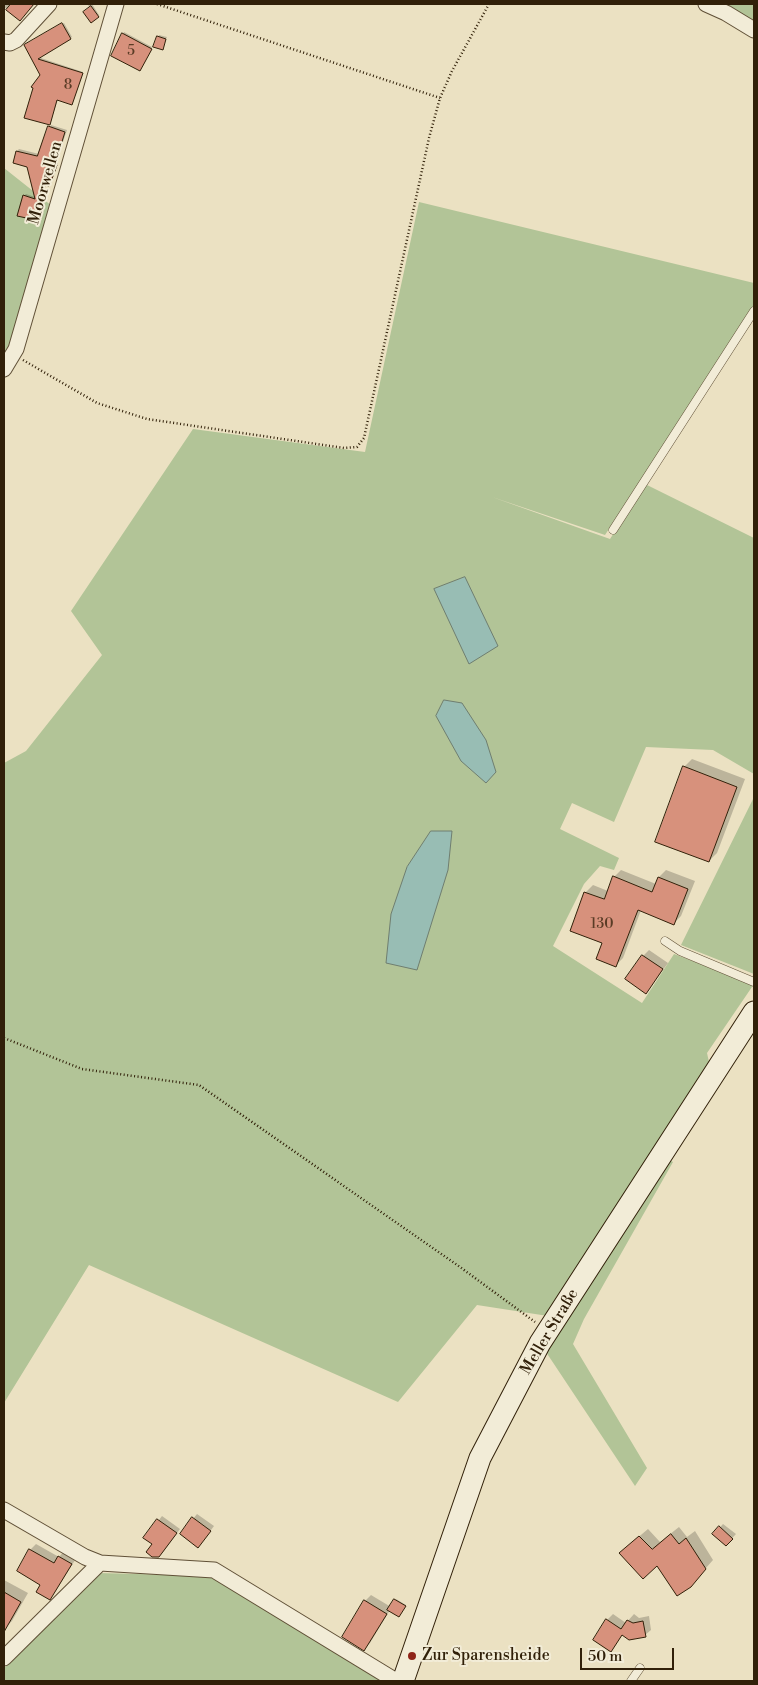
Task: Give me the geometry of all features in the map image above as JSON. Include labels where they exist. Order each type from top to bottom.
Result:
[{"type":"main road","name":"Meller Straße","points":[[403,1681],[480,1458],[548,1332],[754,1012]]},
{"type":"street","points":[[4,42],[10,43],[16,40],[49,4]]},
{"type":"street","name":"Moorwellen","points":[[4,369],[13,354],[116,4]]},
{"type":"street","points":[[706,4],[726,13],[754,30]]},
{"type":"street","points":[[4,1510],[100,1564],[214,1570],[396,1681]]},
{"type":"street","points":[[4,1658],[100,1564]]},
{"type":"lane","points":[[613,530],[754,311]]},
{"type":"lane","points":[[665,941],[680,950],[754,982]]},
{"type":"lane","points":[[631,1681],[640,1668]]},
{"type":"path","points":[[157,4],[440,98]]},
{"type":"path","points":[[13,354],[98,403],[147,418],[344,448],[357,447],[364,438],[429,138],[440,98],[452,71],[488,4]]},
{"type":"path","points":[[4,1038],[82,1069],[199,1085],[460,1267],[548,1332]]},
{"type":"green space","points":[[720,4],[754,4],[754,23]]},
{"type":"green space","points":[[4,168],[52,206],[12,345],[4,360]]},
{"type":"green space","points":[[419,202],[754,283],[754,307],[605,535],[492,497],[610,539],[645,484],[754,538],[754,774],[713,750],[646,747],[614,822],[572,803],[560,829],[619,858],[614,870],[600,866],[584,884],[553,946],[642,1003],[674,954],[754,984],[707,1053],[709,1062],[548,1316],[477,1305],[398,1402],[89,1265],[4,1403],[4,763],[26,751],[102,655],[71,611],[193,429],[365,452]]},
{"type":"green space","points":[[754,797],[754,974],[681,945]]},
{"type":"green space","points":[[668,1159],[673,1162],[584,1319],[573,1344],[647,1468],[635,1486],[544,1349]]},
{"type":"green space","points":[[99,1573],[213,1576],[383,1681],[4,1681],[4,1668]]},
{"type":"water","points":[[465,577],[498,646],[469,664],[434,589]]},
{"type":"water","points":[[444,700],[462,703],[486,740],[496,772],[486,783],[461,761],[436,716]]},
{"type":"water","points":[[431,831],[452,831],[448,870],[417,970],[386,963],[391,914],[407,867]]},
{"type":"building","points":[[11,4],[34,4],[20,21],[6,10]]},
{"type":"building","points":[[91,6],[99,17],[91,23],[83,12]]},
{"type":"building","points":[[62,23],[71,39],[38,59],[83,73],[72,105],[57,100],[50,125],[24,118],[33,88],[31,87],[40,75],[24,45]]},
{"type":"building","points":[[122,33],[152,49],[140,71],[111,56]]},
{"type":"building","points":[[157,36],[166,39],[163,50],[153,47]]},
{"type":"building","points":[[48,126],[65,132],[55,164],[57,165],[55,171],[49,186],[45,185],[36,220],[17,216],[23,195],[35,199],[27,167],[13,163],[16,151],[37,156]]},
{"type":"building","points":[[683,766],[737,787],[709,862],[655,842]]},
{"type":"building","points":[[613,876],[652,892],[658,877],[688,889],[674,925],[638,910],[616,967],[596,959],[602,943],[570,931],[584,892],[604,899]]},
{"type":"building","points":[[642,955],[663,969],[646,994],[625,979]]},
{"type":"building","points":[[192,1517],[211,1531],[198,1548],[180,1534]]},
{"type":"building","points":[[157,1519],[177,1533],[159,1557],[152,1557],[146,1552],[152,1544],[143,1538]]},
{"type":"building","points":[[719,1526],[733,1539],[726,1546],[712,1534]]},
{"type":"building","points":[[671,1534],[679,1544],[686,1538],[706,1569],[691,1587],[677,1596],[657,1566],[643,1579],[619,1553],[639,1536],[652,1549]]},
{"type":"building","points":[[29,1549],[54,1563],[58,1556],[72,1564],[50,1600],[36,1592],[40,1585],[17,1571]]},
{"type":"building","points":[[4,1592],[21,1602],[4,1632]]},
{"type":"building","points":[[394,1599],[406,1606],[399,1617],[387,1610]]},
{"type":"building","points":[[364,1600],[387,1614],[364,1651],[342,1637]]},
{"type":"building","points":[[606,1619],[621,1629],[627,1620],[633,1623],[643,1621],[646,1637],[629,1640],[622,1635],[611,1652],[593,1640]]},
{"type":"place","name":"Zur Sparensheide","points":[[412,1656]]}]
